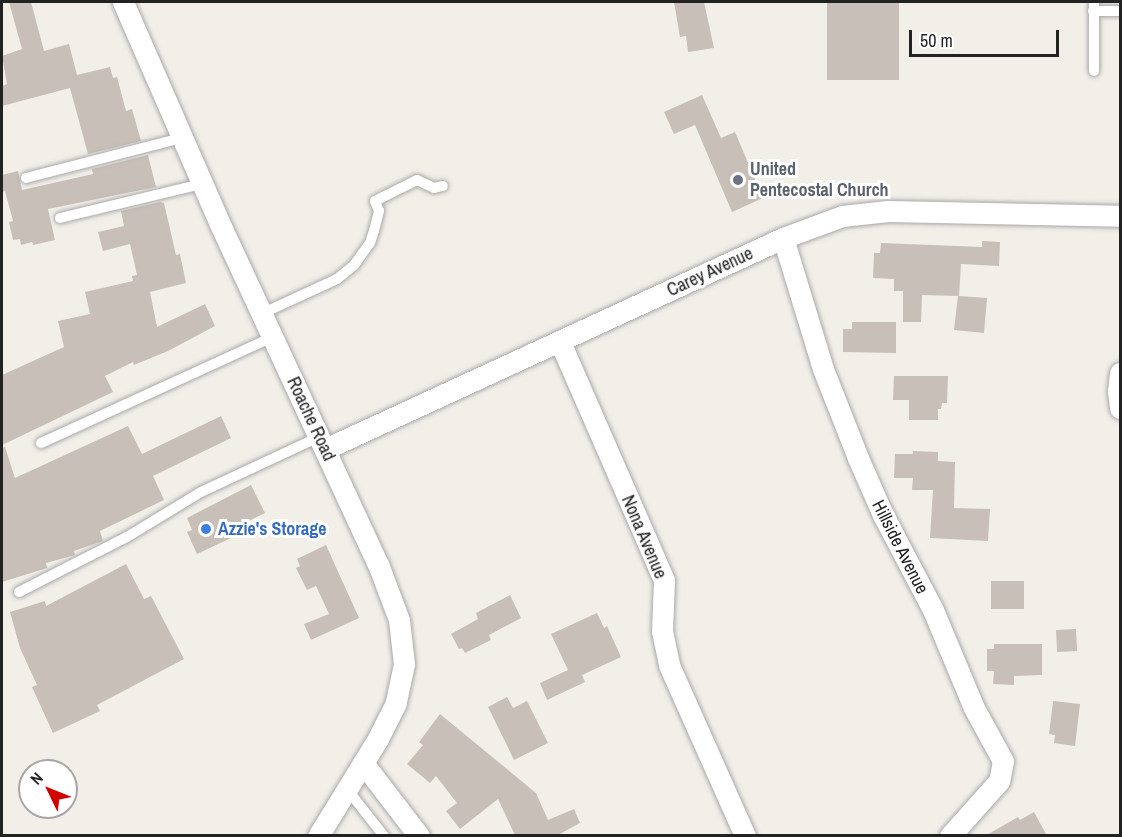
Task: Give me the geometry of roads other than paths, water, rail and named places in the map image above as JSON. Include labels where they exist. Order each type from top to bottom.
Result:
[{"type":"street","name":"Roache Road","points":[[123,2],[202,184],[388,589],[402,635],[401,688],[390,718],[318,836]]},
{"type":"street","name":"Carey Avenue","points":[[322,443],[560,342],[783,238],[842,216],[864,212],[1120,216]]},
{"type":"street","name":"Hillside Avenue","points":[[783,238],[824,369],[861,467],[883,515],[933,610],[974,708],[1003,761],[999,781],[950,836]]},
{"type":"street","name":"Nona Avenue","points":[[560,342],[664,580],[662,631],[669,665],[745,836]]},
{"type":"street","points":[[1120,373],[1118,391],[1120,408]]},
{"type":"street","points":[[363,763],[419,836]]},
{"type":"lane","points":[[1094,71],[1094,6],[1120,11]]},
{"type":"lane","points":[[26,178],[182,138]]},
{"type":"lane","points":[[261,314],[337,279],[354,265],[370,243],[374,231],[379,211],[375,201],[417,180],[434,188],[443,186]]},
{"type":"lane","points":[[60,218],[202,184]]},
{"type":"lane","points":[[41,443],[272,337]]},
{"type":"lane","points":[[19,592],[127,537],[201,492],[322,443]]},
{"type":"lane","points":[[347,789],[384,836]]},
{"type":"place","name":"United Pentecostal Church","points":[[738,180]]},
{"type":"place","name":"Azzie's Storage","points":[[206,529]]}]
